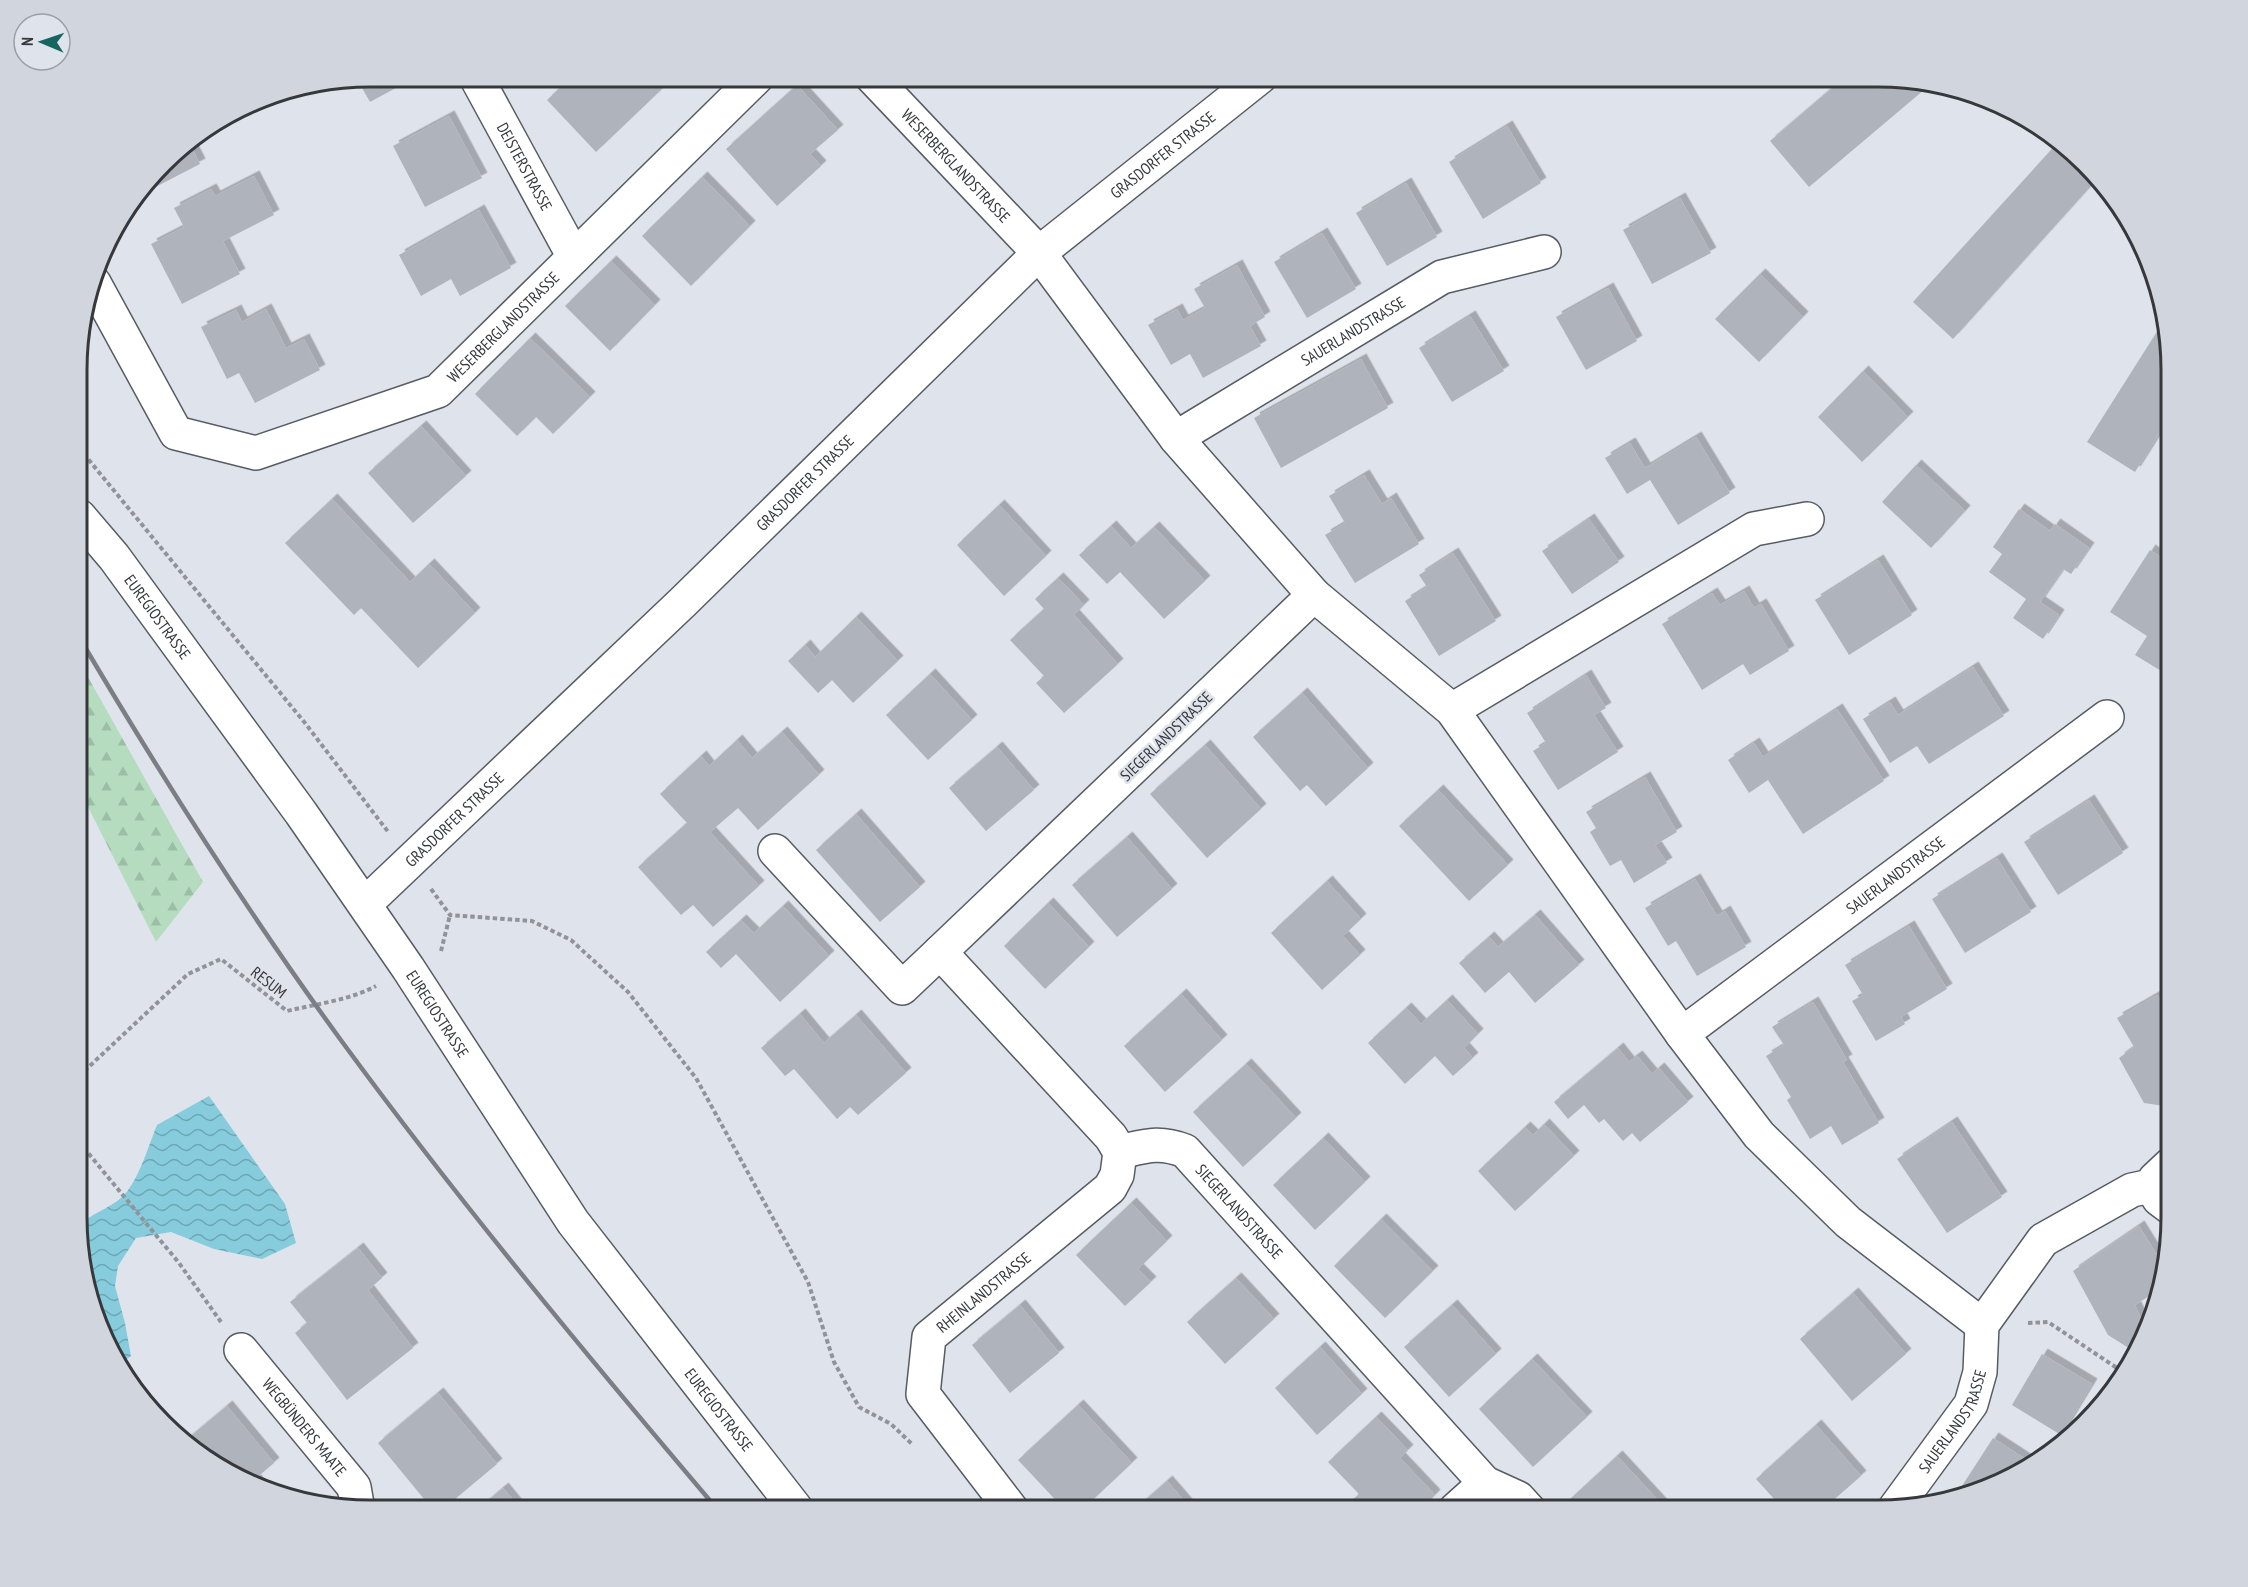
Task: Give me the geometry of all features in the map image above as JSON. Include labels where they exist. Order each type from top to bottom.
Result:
[{"type":"street","name":"DEISTERSTRASSE","points":[[482,87],[574,257]]},
{"type":"street","name":"WESERBERGLANDSTRASSE","points":[[98,291],[177,433],[256,453],[438,391],[747,87]]},
{"type":"street","name":"WESERBERGLANDSTRASSE","points":[[881,87],[1039,253]]},
{"type":"street","name":"GRASDORFER STRASSE","points":[[365,904],[683,602],[1039,253],[1247,87]]},
{"type":"street","name":"SAUERLANDSTRASSE","points":[[1176,438],[1442,277],[1544,252]]},
{"type":"street","points":[[1039,253],[1176,438],[1314,595],[1452,711],[1682,1034],[1759,1135],[1848,1222],[1982,1325],[2043,1240],[2132,1190],[2161,1186]]},
{"type":"street","points":[[1452,711],[1754,529],[1807,519]]},
{"type":"street","name":"EUREGIOSTRASSE","points":[[87,525],[114,557],[365,904],[573,1222],[790,1500]]},
{"type":"street","name":"SIEGERLANDSTRASSE","points":[[775,851],[902,987],[1314,595]]},
{"type":"street","name":"SAUERLANDSTRASSE","points":[[1682,1034],[2107,717]]},
{"type":"street","points":[[940,952],[1111,1137],[1120,1152]]},
{"type":"street","name":"SIEGERLANDSTRASSE","points":[[1120,1152],[1155,1144],[1170,1145],[1185,1151],[1485,1483],[1520,1500]]},
{"type":"street","name":"RHEINLANDSTRASSE","points":[[1004,1500],[923,1394],[929,1338],[1110,1188],[1117,1175],[1120,1152]]},
{"type":"street","name":"SAUERLANDSTRASSE","points":[[1902,1499],[1971,1404],[1980,1372],[1982,1325]]},
{"type":"street","name":"WEGBÜNDERS MAATE","points":[[241,1350],[354,1487],[356,1499]]},
{"type":"street","points":[[1466,1500],[1485,1483]]},
{"type":"path","points":[[87,458],[305,723],[450,915],[532,921],[571,940],[628,992],[696,1078],[808,1282],[834,1362],[859,1407],[891,1424],[916,1447]]},
{"type":"path","name":"RESUM","points":[[87,1069],[188,974],[221,959],[286,1011],[368,990],[441,951],[450,915]]},
{"type":"path","points":[[87,1151],[179,1263],[241,1350]]},
{"type":"path","points":[[1982,1325],[2048,1322],[2117,1368]]},
{"type":"green space","points":[[87,675],[203,882],[156,942],[87,805]]},
{"type":"water","points":[[209,1096],[285,1204],[296,1243],[262,1259],[214,1249],[171,1232],[136,1238],[118,1266],[115,1286],[131,1356],[126,1360],[102,1308],[92,1273],[87,1219],[117,1201],[128,1191],[138,1173],[157,1125]]},
{"type":"building","points":[[362,87],[398,87],[370,102]]},
{"type":"building","points":[[561,87],[660,87],[662,89],[596,152],[547,100]]},
{"type":"building","points":[[795,87],[799,87],[838,130],[810,154],[821,166],[777,206],[726,149]]},
{"type":"building","points":[[1833,87],[1923,90],[1809,187],[1770,141]]},
{"type":"building","points":[[449,116],[482,178],[425,207],[393,146]]},
{"type":"building","points":[[1507,126],[1541,183],[1483,219],[1449,162]]},
{"type":"building","points":[[2053,148],[2092,185],[1953,339],[1913,302]]},
{"type":"building","points":[[193,149],[200,164],[153,189]]},
{"type":"building","points":[[254,176],[274,215],[223,241],[240,274],[182,304],[151,244],[184,227],[174,208],[211,189],[215,196]]},
{"type":"building","points":[[702,177],[750,226],[691,286],[642,236]]},
{"type":"building","points":[[1406,183],[1437,237],[1387,266],[1356,213]]},
{"type":"building","points":[[1680,198],[1711,253],[1652,284],[1623,230]]},
{"type":"building","points":[[479,210],[511,268],[460,296],[451,279],[421,296],[399,255]]},
{"type":"building","points":[[1322,233],[1356,289],[1307,318],[1274,262]]},
{"type":"building","points":[[611,261],[655,305],[610,351],[565,306]]},
{"type":"building","points":[[1237,265],[1265,317],[1250,326],[1261,346],[1203,378],[1190,354],[1171,365],[1148,325],[1177,309],[1183,320],[1205,308],[1194,289]]},
{"type":"building","points":[[1760,274],[1803,317],[1759,362],[1715,319]]},
{"type":"building","points":[[1608,288],[1637,341],[1586,370],[1556,317]]},
{"type":"building","points":[[266,309],[286,348],[304,339],[320,370],[255,403],[239,373],[227,379],[201,327],[236,310],[242,322]]},
{"type":"building","points":[[1470,316],[1504,371],[1452,402],[1419,348]]},
{"type":"building","points":[[2158,329],[2161,431],[2135,472],[2087,442]]},
{"type":"building","points":[[530,338],[590,397],[553,434],[536,417],[517,436],[475,394]]},
{"type":"building","points":[[1361,359],[1388,408],[1281,468],[1254,418]]},
{"type":"building","points":[[1863,371],[1908,417],[1862,462],[1818,417]]},
{"type":"building","points":[[421,426],[466,476],[413,523],[368,473]]},
{"type":"building","points":[[1696,437],[1730,493],[1678,525],[1650,480],[1627,494],[1605,458],[1630,443],[1645,468]]},
{"type":"building","points":[[1916,465],[1965,511],[1931,548],[1882,502]]},
{"type":"building","points":[[1364,475],[1382,504],[1391,498],[1419,544],[1355,583],[1325,535],[1345,523],[1329,496]]},
{"type":"building","points":[[332,499],[410,582],[429,564],[475,613],[418,668],[361,608],[354,615],[285,543]]},
{"type":"building","points":[[999,505],[1046,556],[1004,596],[957,545]]},
{"type":"building","points":[[2019,509],[2050,531],[2055,524],[2089,548],[2071,574],[2063,569],[2040,602],[2059,615],[2043,639],[2013,618],[2026,599],[1989,572],[2002,554],[1993,547]]},
{"type":"building","points":[[1589,519],[1619,562],[1572,594],[1542,551]]},
{"type":"building","points":[[1111,526],[1131,548],[1154,527],[1205,581],[1164,619],[1120,572],[1107,584],[1079,555]]},
{"type":"building","points":[[2150,550],[2161,557],[2161,671],[2135,655],[2147,636],[2110,612]]},
{"type":"building","points":[[1453,553],[1496,621],[1439,656],[1405,601],[1427,587],[1419,575]]},
{"type":"building","points":[[1878,560],[1912,615],[1849,655],[1815,600]]},
{"type":"building","points":[[1058,578],[1084,605],[1074,615],[1118,664],[1064,713],[1036,683],[1044,676],[1010,640],[1044,609],[1035,599]]},
{"type":"building","points":[[1744,591],[1754,608],[1761,604],[1789,651],[1750,675],[1743,664],[1702,690],[1662,624],[1712,593],[1720,605]]},
{"type":"building","points":[[856,617],[898,661],[853,703],[832,680],[818,693],[788,661],[805,645],[815,657]]},
{"type":"building","points":[[1973,667],[2004,716],[1929,764],[1917,746],[1890,763],[1863,719],[1890,702],[1898,715]]},
{"type":"building","points":[[930,674],[972,720],[928,760],[886,715]]},
{"type":"building","points":[[1586,675],[1606,708],[1594,715],[1618,752],[1558,790],[1533,751],[1546,743],[1527,713]]},
{"type":"building","points":[[1302,693],[1368,768],[1326,806],[1307,785],[1300,791],[1253,737]]},
{"type":"building","points":[[1837,709],[1884,781],[1803,834],[1768,780],[1749,793],[1728,760],[1754,743],[1763,757]]},
{"type":"building","points":[[782,732],[819,775],[758,830],[738,808],[710,832],[759,886],[713,927],[693,905],[681,915],[638,867],[687,823],[660,794],[701,756],[709,766],[737,740],[752,758]]},
{"type":"building","points":[[1205,745],[1261,809],[1207,858],[1150,794]]},
{"type":"building","points":[[997,747],[1034,790],[986,831],[949,788]]},
{"type":"building","points":[[1645,777],[1677,832],[1655,845],[1667,863],[1634,883],[1621,860],[1610,866],[1590,832],[1596,828],[1586,812]]},
{"type":"building","points":[[1438,790],[1508,865],[1469,901],[1399,826]]},
{"type":"building","points":[[2089,800],[2123,853],[2058,895],[2024,842]]},
{"type":"building","points":[[856,814],[920,887],[880,922],[816,850]]},
{"type":"building","points":[[1127,837],[1172,889],[1117,937],[1072,885]]},
{"type":"building","points":[[1997,858],[2031,912],[1965,953],[1932,899]]},
{"type":"building","points":[[1695,879],[1717,916],[1725,911],[1746,947],[1697,976],[1676,941],[1668,946],[1645,908]]},
{"type":"building","points":[[1327,881],[1361,919],[1343,936],[1360,955],[1322,990],[1271,933]]},
{"type":"building","points":[[1048,903],[1089,947],[1045,989],[1004,946]]},
{"type":"building","points":[[783,906],[829,956],[780,1002],[736,954],[721,968],[706,952],[741,920],[754,933]]},
{"type":"building","points":[[1535,915],[1579,965],[1535,1003],[1509,972],[1485,993],[1459,963],[1489,937],[1498,947]]},
{"type":"building","points":[[1909,926],[1947,989],[1901,1017],[1905,1024],[1876,1041],[1852,1001],[1863,995],[1845,965]]},
{"type":"building","points":[[1181,994],[1222,1040],[1165,1092],[1124,1046]]},
{"type":"building","points":[[2157,995],[2161,1002],[2161,1106],[2144,1103],[2119,1058],[2134,1047],[2117,1018]]},
{"type":"building","points":[[1447,1000],[1478,1034],[1464,1048],[1473,1058],[1453,1076],[1435,1056],[1405,1084],[1368,1043],[1406,1008],[1421,1024]]},
{"type":"building","points":[[1813,1002],[1847,1060],[1843,1062],[1879,1123],[1842,1145],[1831,1126],[1810,1139],[1787,1100],[1791,1097],[1766,1056],[1784,1045],[1772,1027]]},
{"type":"building","points":[[800,1014],[824,1043],[856,1015],[906,1073],[858,1115],[850,1107],[837,1119],[794,1069],[785,1076],[761,1048]]},
{"type":"building","points":[[1618,1048],[1629,1062],[1637,1056],[1652,1074],[1659,1068],[1688,1102],[1640,1142],[1632,1133],[1623,1141],[1604,1119],[1599,1123],[1584,1105],[1568,1119],[1554,1102]]},
{"type":"building","points":[[1246,1064],[1296,1118],[1243,1167],[1193,1112]]},
{"type":"building","points":[[1952,1122],[2002,1197],[1947,1233],[1897,1159]]},
{"type":"building","points":[[1544,1124],[1574,1156],[1515,1211],[1478,1171],[1525,1127],[1533,1135]]},
{"type":"building","points":[[1323,1138],[1365,1182],[1315,1230],[1273,1185]]},
{"type":"building","points":[[1131,1203],[1167,1241],[1138,1269],[1151,1282],[1125,1306],[1076,1255]]},
{"type":"building","points":[[1381,1219],[1433,1271],[1385,1318],[1334,1266]]},
{"type":"building","points":[[2139,1226],[2158,1257],[2150,1296],[2135,1305],[2142,1317],[2129,1348],[2108,1335],[2073,1271]]},
{"type":"building","points":[[358,1248],[382,1278],[368,1290],[413,1348],[347,1400],[295,1333],[307,1323],[290,1302]]},
{"type":"building","points":[[1236,1278],[1274,1319],[1225,1364],[1187,1322]]},
{"type":"building","points":[[1853,1293],[1906,1354],[1852,1401],[1800,1339]]},
{"type":"building","points":[[1020,1305],[1059,1353],[1010,1393],[972,1345]]},
{"type":"building","points":[[1452,1305],[1496,1354],[1449,1397],[1404,1347]]},
{"type":"building","points":[[1320,1347],[1362,1394],[1317,1435],[1275,1388]]},
{"type":"building","points":[[2042,1354],[2092,1384],[2060,1434],[2012,1405]]},
{"type":"building","points":[[1532,1359],[1587,1417],[1533,1467],[1479,1409]]},
{"type":"building","points":[[438,1393],[497,1464],[454,1500],[425,1500],[378,1443]]},
{"type":"building","points":[[1078,1405],[1132,1463],[1093,1500],[1056,1500],[1018,1460]]},
{"type":"building","points":[[227,1406],[274,1463],[258,1477],[228,1462],[191,1436]]},
{"type":"building","points":[[1376,1417],[1408,1450],[1400,1458],[1435,1495],[1430,1500],[1352,1500],[1359,1494],[1328,1462]]},
{"type":"building","points":[[1816,1425],[1861,1476],[1833,1500],[1775,1500],[1756,1479]]},
{"type":"building","points":[[1993,1438],[2025,1459],[2003,1471],[1961,1487]]},
{"type":"building","points":[[1617,1456],[1658,1500],[1569,1500]]},
{"type":"building","points":[[1167,1481],[1183,1500],[1145,1500]]},
{"type":"building","points":[[503,1488],[513,1500],[489,1500]]},
{"type":"railway","points":[[87,650],[206,843],[273,944],[343,1043],[433,1163],[526,1280],[710,1500]]}]
